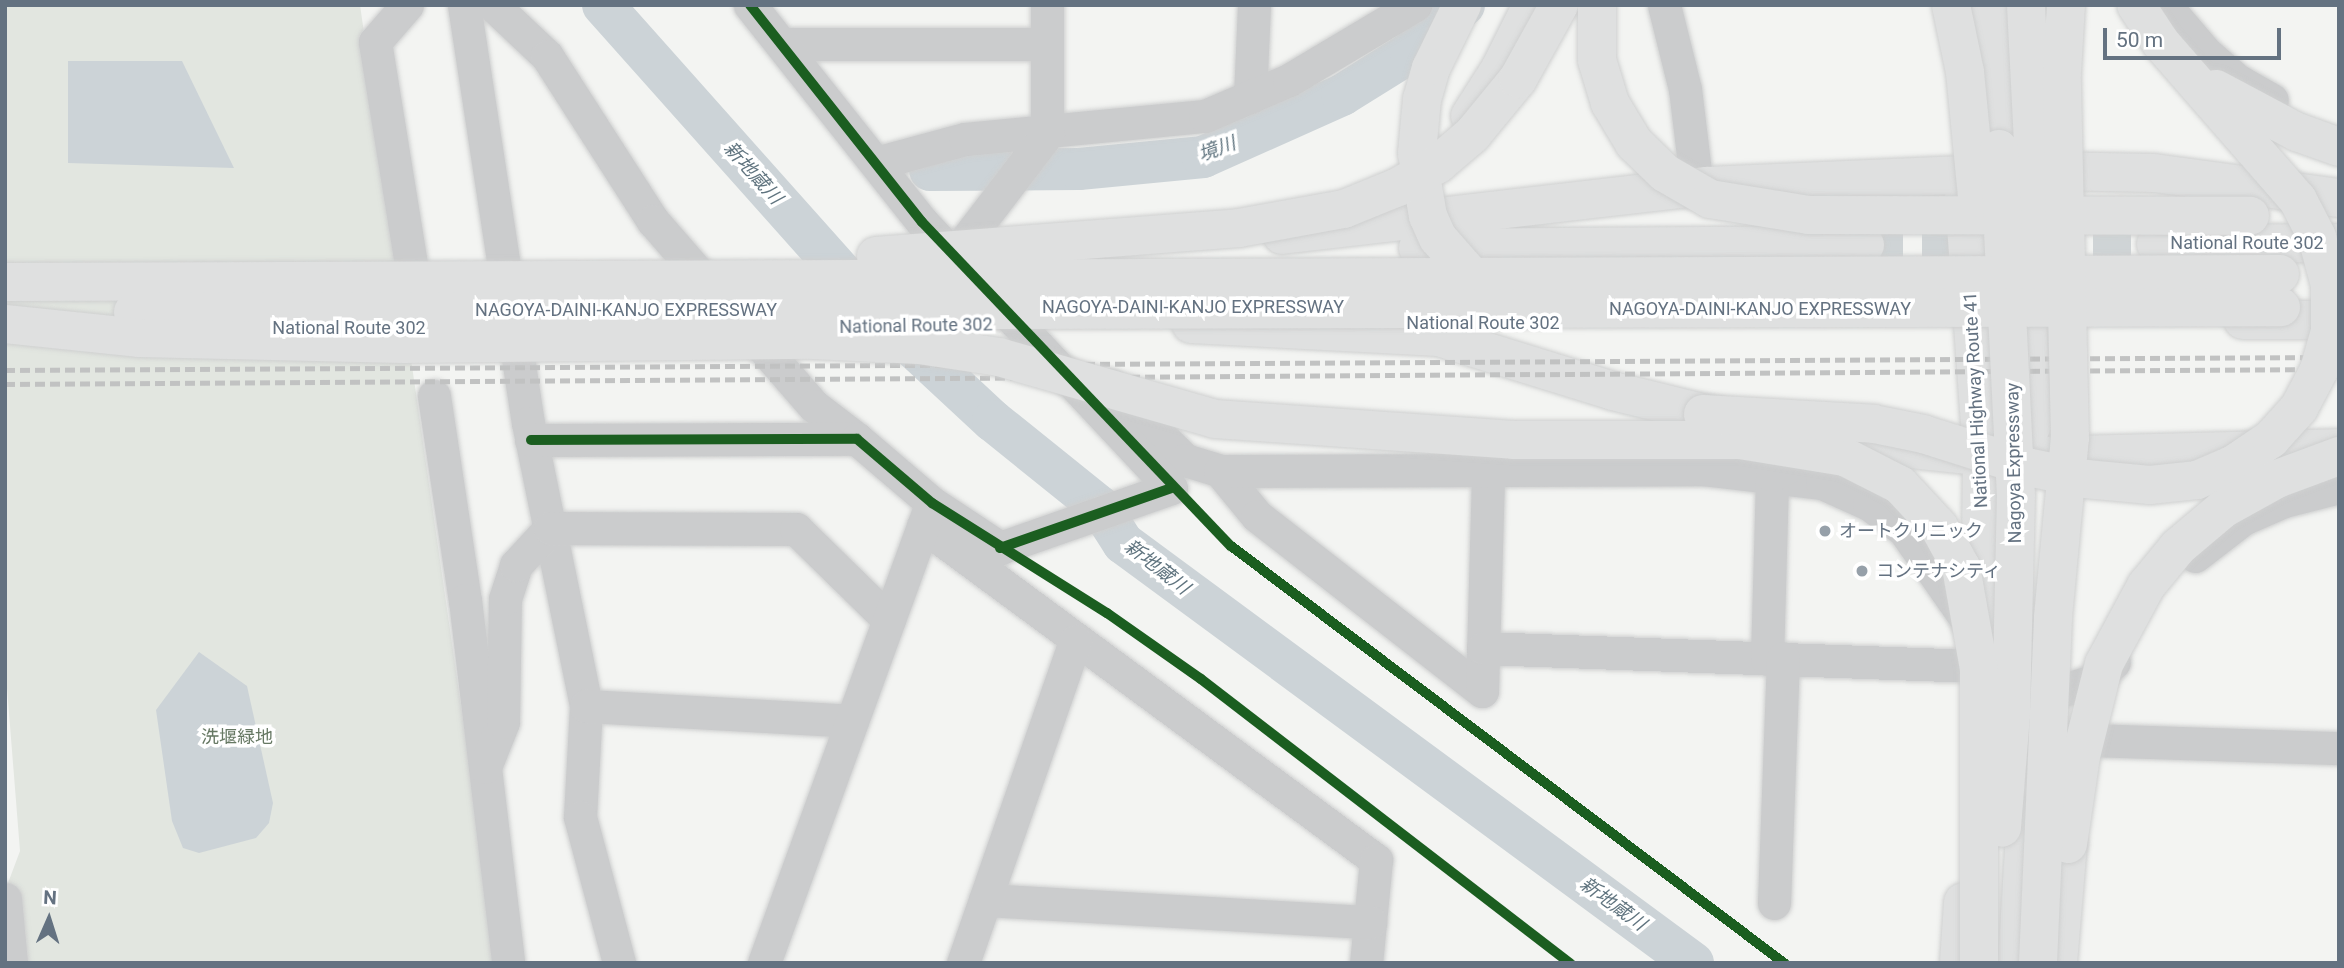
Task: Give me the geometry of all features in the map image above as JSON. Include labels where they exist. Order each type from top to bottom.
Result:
[{"type":"highway","points":[[1462,5],[1431,68],[1422,99],[1417,153],[1428,216],[1452,258],[1476,284],[1496,300],[1544,322],[1590,331],[1670,335],[2339,329]]},
{"type":"highway","points":[[1370,200],[1434,157],[1458,132],[1500,69],[1532,5]]},
{"type":"highway","points":[[630,279],[1252,226],[1313,217],[1370,200],[1438,164],[1472,135],[1518,79],[1559,5]]},
{"type":"highway","points":[[1597,5],[1597,60],[1616,113],[1634,143],[1665,173],[1710,199],[1809,215],[2339,219]]},
{"type":"highway","points":[[1951,5],[1965,72],[2002,450]]},
{"type":"highway","name":"National Highway Route 41","points":[[1959,963],[1978,651],[2002,450],[1962,175],[1962,5]]},
{"type":"highway","name":"Nagoya Expressway","points":[[1991,5],[2002,450],[2022,959]]},
{"type":"highway","name":"Nagoya Expressway","points":[[2022,959],[2056,624],[2049,430],[2026,5]]},
{"type":"highway","points":[[2056,624],[2070,438],[2063,72],[2066,5]]},
{"type":"highway","points":[[1379,429],[1515,418],[1740,414],[1874,424],[2086,479],[2150,485],[2197,480],[2234,464],[2271,439],[2299,408],[2319,370],[2330,331],[2330,285],[2317,237],[2298,200],[2187,72],[2136,5]]},
{"type":"highway","points":[[2022,959],[2056,739],[2060,456],[2034,172],[2024,114],[2049,23]]},
{"type":"highway","points":[[2187,72],[2237,102],[2331,131]]},
{"type":"highway","points":[[1261,243],[1697,188],[1962,175],[2034,172],[2154,173],[2339,198]]},
{"type":"highway","points":[[2002,450],[2022,448],[2032,425],[2034,172]]},
{"type":"highway","points":[[5,257],[1025,253],[1261,243],[1865,245]]},
{"type":"highway","name":"National Route 302","points":[[2156,244],[2339,243]]},
{"type":"highway","name":"NAGOYA-DAINI-KANJO EXPRESSWAY","points":[[5,282],[2339,274]]},
{"type":"highway","name":"NAGOYA-DAINI-KANJO EXPRESSWAY","points":[[5,313],[2339,305]]},
{"type":"highway","points":[[2157,320],[2339,320]]},
{"type":"highway","name":"National Route 302","points":[[5,326],[1179,323],[1261,327],[1869,321]]},
{"type":"highway","points":[[5,326],[140,338],[404,344],[813,340],[919,345],[999,357],[1203,417],[1513,440],[1741,440],[1845,457],[1900,485],[1939,527],[1955,557],[1972,616],[1979,669],[1979,963]]},
{"type":"highway","points":[[1261,327],[1439,337],[1647,400],[1838,443],[2002,450],[2060,456],[2339,448]]},
{"type":"highway","points":[[2058,963],[2081,756],[2104,664],[2118,631],[2146,586],[2178,547],[2223,509],[2277,479],[2339,457]]},
{"type":"street","points":[[407,5],[376,41],[414,276]]},
{"type":"street","points":[[464,5],[531,440],[586,705],[580,817],[619,963]]},
{"type":"street","points":[[494,5],[547,56],[653,221],[814,406],[857,439],[928,514],[1075,640],[1376,860],[1366,963]]},
{"type":"street","points":[[750,5],[953,257],[1171,488],[1000,548],[928,514]]},
{"type":"street","points":[[953,257],[1046,134],[1047,5]]},
{"type":"street","points":[[1250,97],[1254,5]]},
{"type":"street","points":[[876,163],[965,139],[1046,134],[1205,116],[1289,80],[1415,5]]},
{"type":"street","points":[[1664,5],[1685,89],[1697,188]]},
{"type":"street","points":[[2165,5],[2237,80],[2331,131]]},
{"type":"street","points":[[782,44],[1045,44]]},
{"type":"street","points":[[2154,173],[2268,161],[2331,131]]},
{"type":"street","points":[[1041,350],[1077,358],[1185,460],[1220,471],[1488,472],[1662,469],[1772,475],[1822,483],[1868,504],[1905,530],[1978,651],[1775,658],[1483,648]]},
{"type":"street","points":[[434,396],[485,767],[508,963]]},
{"type":"street","points":[[1647,400],[1662,469]]},
{"type":"street","points":[[531,440],[857,439]]},
{"type":"street","points":[[1772,475],[1838,443]]},
{"type":"street","points":[[1220,471],[1257,516],[1482,691],[1488,472]]},
{"type":"street","points":[[1772,475],[1775,658],[1774,903]]},
{"type":"street","points":[[2057,692],[2105,674],[2158,593],[2212,541],[2244,519],[2284,501],[2339,487]]},
{"type":"street","points":[[764,963],[928,514]]},
{"type":"street","points":[[485,767],[503,722],[505,599],[516,565],[550,528],[796,529],[889,620]]},
{"type":"street","points":[[963,963],[1075,640]]},
{"type":"street","points":[[586,705],[852,721]]},
{"type":"street","points":[[2056,739],[2339,748]]},
{"type":"street","points":[[5,899],[11,963]]},
{"type":"street","points":[[985,900],[1370,922]]},
{"type":"green space","name":"洗堰緑地","points":[[5,5],[360,5],[498,963],[5,963],[5,891],[20,851],[5,663]]},
{"type":"shaded area","points":[[68,61],[182,61],[234,168],[68,163]]},
{"type":"shaded area","points":[[199,652],[247,686],[273,803],[269,823],[256,838],[199,853],[183,848],[172,821],[156,710]]},
{"type":"waterway","name":"新地蔵川","points":[[603,5],[882,318],[993,421],[1100,507],[1123,543],[1693,963]]},
{"type":"waterway","name":"境川","points":[[930,170],[1079,169],[1203,157],[1342,95],[1411,52],[1464,5]]},
{"type":"tunnel","points":[[1865,245],[2156,244]]},
{"type":"railway","points":[[5,370],[2339,357]]},
{"type":"railway","points":[[5,384],[2339,369]]},
{"type":"cycle path","points":[[750,5],[922,222],[1231,546],[1784,963]]},
{"type":"cycle path","points":[[531,440],[857,439],[932,503],[1107,613],[1201,679],[1570,963]]},
{"type":"cycle path","points":[[1000,548],[1171,488]]},
{"type":"place","name":"オートクリニック","points":[[1825,531]]},
{"type":"place","name":"コンテナシティ","points":[[1862,571]]}]
